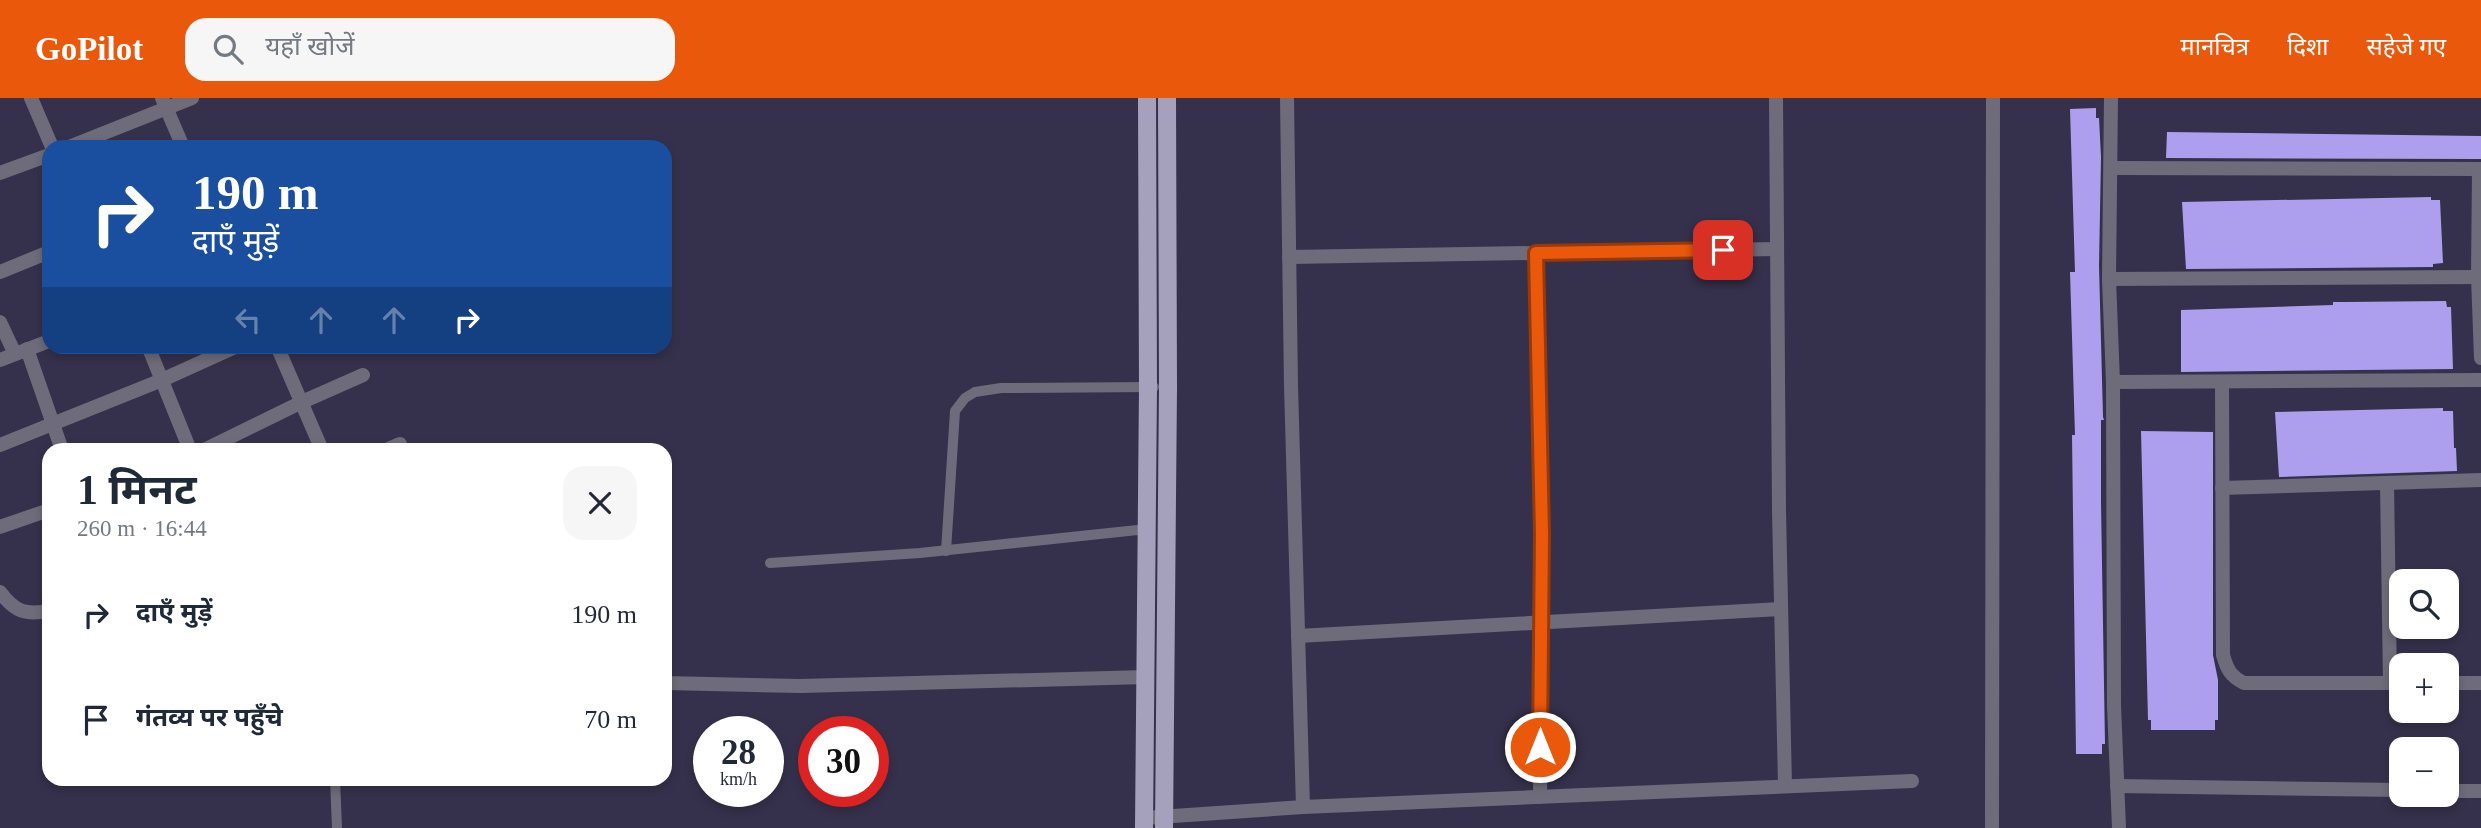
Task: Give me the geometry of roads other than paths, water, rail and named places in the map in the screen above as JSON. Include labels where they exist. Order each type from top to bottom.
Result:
[{"type":"main road","points":[[1144,823],[1148,387],[1147,98]]},
{"type":"main road","points":[[1165,822],[1167,98]]},
{"type":"street","points":[[31,98],[49,140]]},
{"type":"street","points":[[84,140],[164,103],[192,98]]},
{"type":"street","points":[[1287,98],[1303,807]]},
{"type":"street","points":[[1776,98],[1785,786]]},
{"type":"street","points":[[1992,828],[1993,98]]},
{"type":"street","points":[[2111,98],[2109,279],[2113,383],[2114,705],[2119,828]]},
{"type":"street","points":[[164,103],[180,140]]},
{"type":"street","points":[[0,173],[42,158]]},
{"type":"street","points":[[2111,168],[2480,169],[2478,277],[2481,358]]},
{"type":"street","points":[[1290,257],[1777,249]]},
{"type":"street","points":[[1536,253],[1542,521],[1540,797]]},
{"type":"street","points":[[0,272],[42,255]]},
{"type":"street","points":[[2109,279],[2478,277]]},
{"type":"street","points":[[0,322],[21,352],[60,443]]},
{"type":"street","points":[[0,360],[42,344]]},
{"type":"street","points":[[151,354],[187,443]]},
{"type":"street","points":[[0,445],[219,354]]},
{"type":"street","points":[[281,354],[319,443]]},
{"type":"street","points":[[218,443],[363,375]]},
{"type":"street","points":[[2113,383],[2481,380]]},
{"type":"street","points":[[2222,382],[2223,655],[2228,671],[2235,679],[2244,683],[2389,683]]},
{"type":"street","points":[[2222,488],[2481,480]]},
{"type":"street","points":[[2387,483],[2394,653]]},
{"type":"street","points":[[0,527],[42,512]]},
{"type":"street","points":[[0,592],[15,609],[30,614],[42,612]]},
{"type":"street","points":[[1298,636],[1781,609]]},
{"type":"street","points":[[672,683],[800,686],[1146,677]]},
{"type":"street","points":[[2459,683],[2481,683]]},
{"type":"street","points":[[1144,823],[1303,807],[1912,781]]},
{"type":"street","points":[[2117,786],[2389,790]]},
{"type":"street","points":[[2459,791],[2481,791]]},
{"type":"lane","points":[[946,551],[955,411],[965,398],[975,392],[1000,388],[1168,387]]},
{"type":"lane","points":[[770,563],[946,551],[1147,529]]},
{"type":"lane","points":[[335,786],[337,828]]}]
